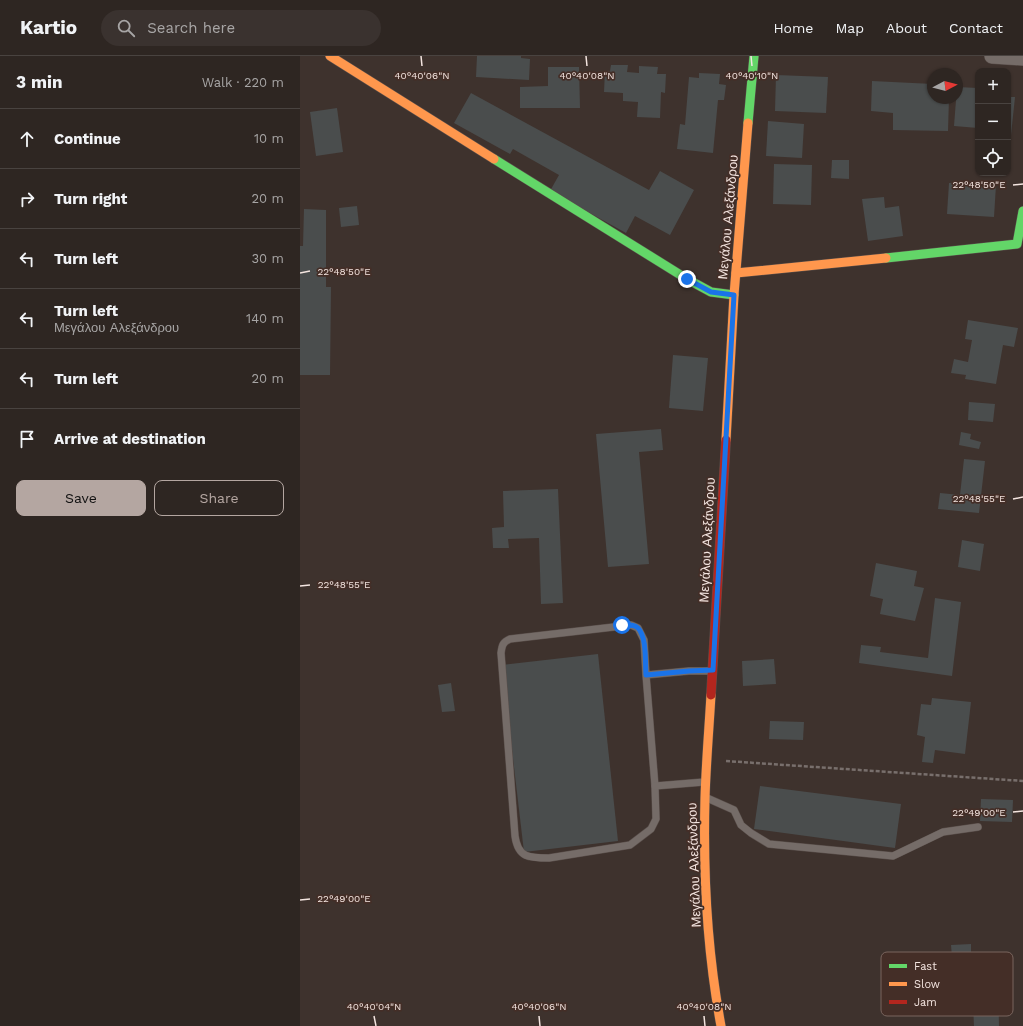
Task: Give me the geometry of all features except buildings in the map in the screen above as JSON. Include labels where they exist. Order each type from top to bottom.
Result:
[{"type":"street","points":[[330,56],[687,279],[711,292],[734,295]]},
{"type":"street","name":"Μεγάλου Αλεξάνδρου","points":[[720,1026],[711,963],[704,848],[705,797],[734,295],[754,56]]},
{"type":"street","points":[[992,56],[1023,58]]},
{"type":"street","points":[[736,273],[1017,244],[1023,211]]},
{"type":"lane","points":[[631,625],[638,628],[644,640],[646,675],[655,786],[656,819],[651,829],[630,845],[549,858],[536,858],[523,854],[517,847],[501,653],[502,646],[505,641],[510,639],[631,625]]},
{"type":"lane","points":[[646,675],[713,670]]},
{"type":"lane","points":[[655,786],[706,782]]},
{"type":"lane","points":[[705,797],[734,810],[741,825],[769,844],[893,856],[943,832],[978,827]]},
{"type":"path","points":[[708,760],[1023,781]]},
{"type":"traffic: fast","points":[[748,123],[754,56]]},
{"type":"traffic: fast","points":[[494,159],[687,279],[711,292],[734,295]]},
{"type":"traffic: fast","points":[[886,258],[1017,244],[1023,211]]},
{"type":"traffic: slow","points":[[330,56],[494,159]]},
{"type":"traffic: slow","points":[[726,440],[734,295],[748,123]]},
{"type":"traffic: slow","points":[[736,273],[886,258]]},
{"type":"traffic: slow","points":[[711,695],[705,798],[705,884],[712,970],[721,1026]]},
{"type":"traffic: jam","points":[[711,695],[726,440]]},
{"type":"route","points":[[622,625],[631,625],[638,628],[641,633],[644,640],[646,675],[713,670],[734,295],[711,292],[687,279]]}]
